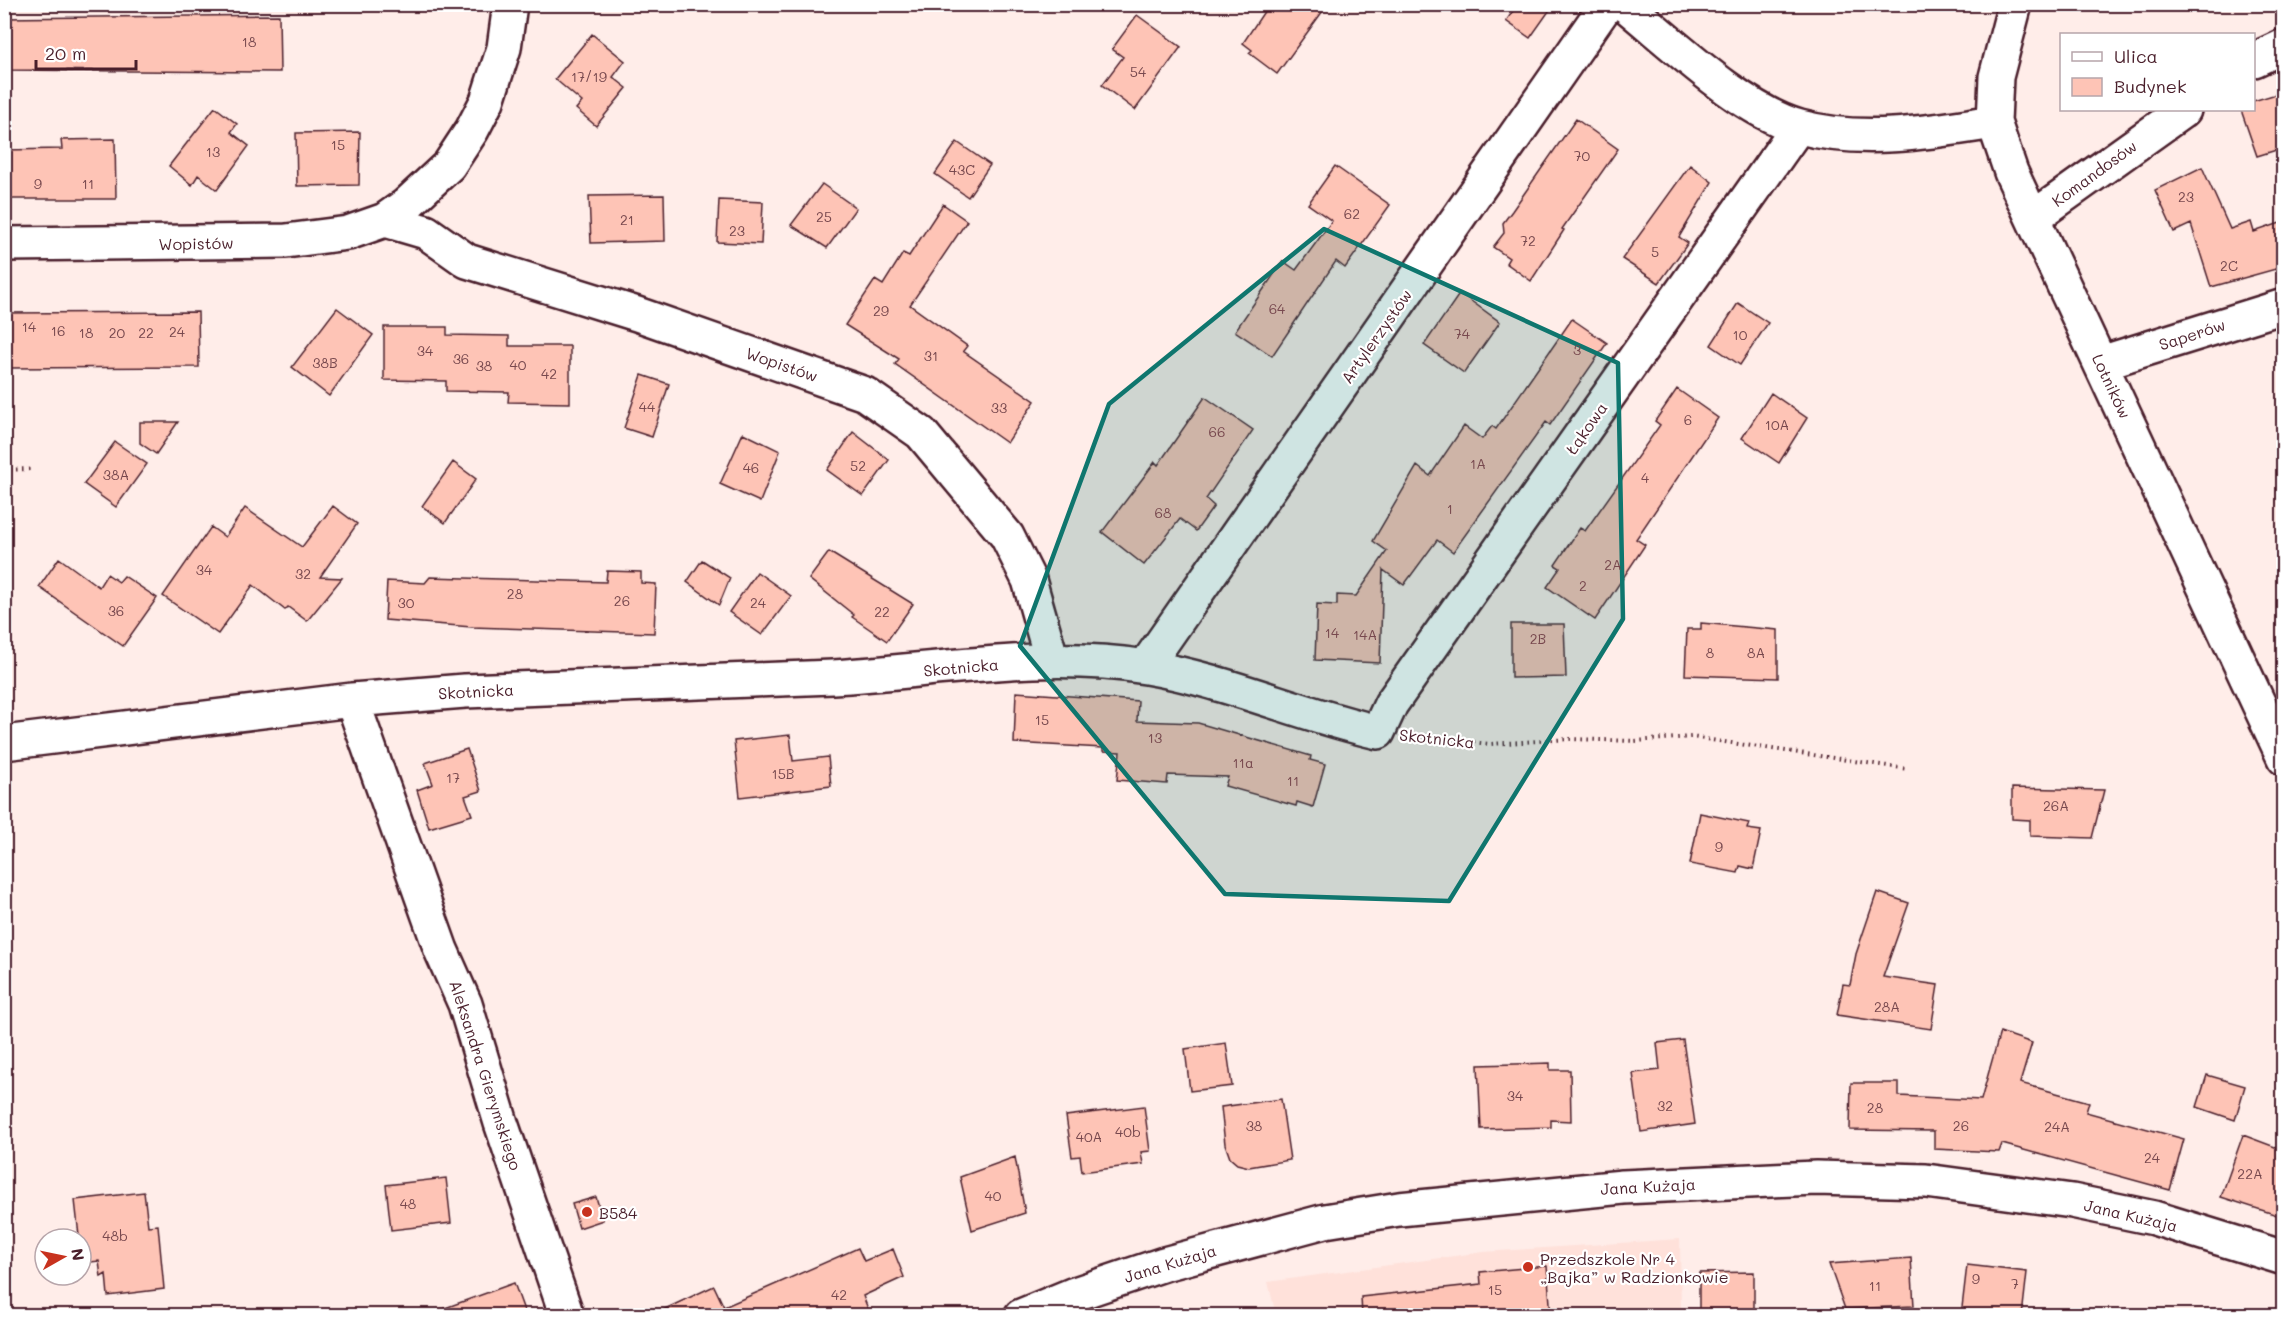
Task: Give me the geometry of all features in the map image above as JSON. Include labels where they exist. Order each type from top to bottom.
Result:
[{"type":"street","name":"Wopistów","points":[[4,244],[286,241],[348,233],[385,220],[448,165],[472,130],[487,101],[504,48],[510,4]]},
{"type":"street","name":"Artylerzystów","points":[[1145,667],[1607,4]]},
{"type":"street","points":[[1624,4],[1731,90],[1763,111],[1798,127],[1841,135],[1885,136],[1995,122]]},
{"type":"street","name":"Lotników","points":[[2015,4],[1996,77],[1995,122],[2011,172],[2034,217],[2283,755]]},
{"type":"street","points":[[2255,59],[2283,46]]},
{"type":"street","name":"Komandosów","points":[[2034,217],[2183,111]]},
{"type":"street","name":"Łąkowa","points":[[1378,732],[1391,704],[1798,127]]},
{"type":"street","name":"Wopistów","points":[[385,220],[426,232],[467,261],[648,318],[865,394],[921,433],[1007,536],[1029,580],[1052,661]]},
{"type":"street","name":"Saperów","points":[[2101,363],[2283,306]]},
{"type":"street","name":"Skotnicka","points":[[4,743],[352,700],[465,690],[891,674],[972,664],[1052,661],[1145,667],[1207,681],[1332,721],[1378,732]]},
{"type":"street","name":"Aleksandra Gierymskiego","points":[[352,700],[441,950],[462,994],[501,1123],[567,1316]]},
{"type":"street","name":"Jana Kużaja","points":[[1021,1316],[1072,1295],[1164,1264],[1325,1221],[1480,1199],[1634,1186],[1816,1178],[1926,1181],[2072,1201],[2154,1218],[2283,1258]]},
{"type":"path","points":[[4,470],[32,469]]},
{"type":"path","name":"Skotnicka","points":[[1378,732],[1490,744],[1570,739],[1635,741],[1691,737],[1908,769]]},
{"type":"highlighted area","points":[[1324,229],[1618,363],[1623,619],[1449,901],[1225,894],[1020,646],[1109,404]]},
{"type":"shaded area","name":"Przedszkole Nr 4 „Bajka” w Radzionkowie","points":[[1680,1239],[1681,1315],[1276,1315],[1268,1282],[1483,1252]]},
{"type":"building","points":[[1269,4],[1328,4],[1277,74],[1249,53],[1252,50],[1243,43]]},
{"type":"building","points":[[1518,4],[1554,4],[1530,38],[1506,21]]},
{"type":"building","points":[[279,15],[280,72],[4,70],[4,18]]},
{"type":"building","points":[[1137,15],[1181,47],[1135,110],[1102,85],[1123,57],[1112,49]]},
{"type":"building","points":[[592,34],[625,61],[613,77],[627,88],[596,126],[576,109],[582,102],[555,79]]},
{"type":"building","points":[[2283,92],[2283,148],[2257,156],[2241,111],[2255,111],[2255,100]]},
{"type":"building","points":[[215,107],[237,124],[231,132],[249,146],[217,190],[198,175],[192,185],[169,166]]},
{"type":"building","points":[[1576,119],[1618,149],[1562,229],[1564,230],[1531,281],[1506,263],[1509,258],[1493,247],[1504,233],[1503,223]]},
{"type":"building","points":[[360,132],[359,185],[297,186],[296,133]]},
{"type":"building","points":[[115,139],[116,199],[4,199],[4,150],[62,149],[61,140]]},
{"type":"building","points":[[957,142],[990,165],[968,197],[935,174]]},
{"type":"building","points":[[1690,165],[1712,182],[1679,237],[1688,243],[1659,283],[1622,259]]},
{"type":"building","points":[[1335,166],[1390,205],[1345,268],[1336,261],[1272,356],[1235,331],[1283,261],[1296,270],[1332,221],[1308,204]]},
{"type":"building","points":[[2202,167],[2230,229],[2251,222],[2254,232],[2283,222],[2283,267],[2211,287],[2191,224],[2174,232],[2155,190]]},
{"type":"building","points":[[822,184],[856,208],[827,248],[791,225]]},
{"type":"building","points":[[664,195],[665,241],[591,243],[589,196]]},
{"type":"building","points":[[719,200],[763,202],[761,244],[717,242]]},
{"type":"building","points":[[943,204],[967,221],[910,305],[967,346],[963,351],[1035,401],[1007,443],[895,364],[899,359],[845,325],[875,280],[883,285],[903,253],[909,256]]},
{"type":"building","points":[[1460,293],[1500,322],[1464,373],[1424,345]]},
{"type":"building","points":[[1738,303],[1768,323],[1740,365],[1711,345]]},
{"type":"building","points":[[337,308],[373,335],[329,396],[292,367]]},
{"type":"building","points":[[198,312],[199,367],[4,368],[4,313]]},
{"type":"building","points":[[1572,319],[1607,343],[1550,425],[1546,422],[1453,552],[1437,540],[1404,585],[1383,570],[1380,663],[1315,660],[1317,604],[1337,605],[1337,595],[1356,596],[1387,551],[1373,541],[1417,466],[1430,476],[1464,426],[1482,439],[1492,426],[1496,429]]},
{"type":"building","points":[[384,327],[447,327],[447,335],[509,336],[509,346],[570,346],[570,403],[508,402],[509,392],[446,391],[446,381],[384,380]]},
{"type":"building","points":[[642,375],[669,384],[652,437],[624,428]]},
{"type":"building","points":[[1677,389],[1718,418],[1636,539],[1645,545],[1595,620],[1547,587],[1560,568],[1555,565],[1580,528],[1585,531],[1660,425],[1655,421]]},
{"type":"building","points":[[1771,393],[1807,418],[1779,463],[1742,438]]},
{"type":"building","points":[[1205,397],[1253,430],[1206,499],[1214,506],[1196,531],[1180,519],[1144,565],[1102,532],[1155,462],[1158,465]]},
{"type":"building","points":[[140,422],[178,422],[156,454],[140,443]]},
{"type":"building","points":[[853,432],[889,460],[863,496],[827,470]]},
{"type":"building","points":[[743,433],[780,451],[760,502],[720,484]]},
{"type":"building","points":[[115,442],[147,464],[116,507],[84,484]]},
{"type":"building","points":[[453,462],[476,479],[445,523],[422,506]]},
{"type":"building","points":[[333,506],[357,524],[320,577],[342,578],[307,621],[288,607],[285,610],[253,585],[218,634],[163,596],[211,527],[225,537],[245,508],[302,547]]},
{"type":"building","points":[[829,552],[913,604],[887,641],[852,617],[854,615],[809,579]]},
{"type":"building","points":[[59,558],[99,587],[107,574],[119,582],[124,576],[157,598],[123,646],[39,587]]},
{"type":"building","points":[[702,560],[730,578],[719,605],[687,582]]},
{"type":"building","points":[[607,571],[641,572],[641,583],[656,584],[654,633],[472,627],[385,620],[387,581],[425,583],[430,577],[606,582]]},
{"type":"building","points":[[757,572],[791,596],[762,635],[729,612]]},
{"type":"building","points":[[1701,623],[1778,630],[1778,678],[1685,675],[1687,629],[1701,629]]},
{"type":"building","points":[[1511,624],[1564,624],[1566,677],[1511,678]]},
{"type":"building","points":[[1016,692],[1138,701],[1137,721],[1198,723],[1311,756],[1310,760],[1325,764],[1313,807],[1297,802],[1296,806],[1225,786],[1228,777],[1168,775],[1167,784],[1117,780],[1120,752],[1103,751],[1103,748],[1014,743]]},
{"type":"building","points":[[790,735],[793,761],[828,757],[831,786],[740,797],[734,741]]},
{"type":"building","points":[[467,749],[481,791],[465,796],[472,815],[429,828],[417,790],[433,784],[425,763]]},
{"type":"building","points":[[2012,788],[2104,790],[2092,838],[2030,836],[2030,820],[2012,819]]},
{"type":"building","points":[[1700,813],[1749,823],[1747,829],[1761,831],[1753,869],[1740,866],[1738,873],[1690,864]]},
{"type":"building","points":[[1877,892],[1909,903],[1883,977],[1938,985],[1931,1029],[1837,1015],[1843,984],[1850,985],[1856,954]]},
{"type":"building","points":[[2000,1032],[2032,1043],[2020,1083],[2089,1102],[2086,1112],[2184,1139],[2170,1190],[2002,1144],[1999,1152],[1934,1149],[1934,1131],[1850,1130],[1851,1083],[1899,1083],[1899,1096],[1981,1100]]},
{"type":"building","points":[[1683,1040],[1695,1124],[1641,1132],[1633,1073],[1660,1070],[1657,1043]]},
{"type":"building","points":[[1226,1043],[1232,1086],[1190,1091],[1185,1049]]},
{"type":"building","points":[[1550,1063],[1550,1070],[1570,1070],[1571,1121],[1551,1120],[1551,1127],[1481,1129],[1478,1065]]},
{"type":"building","points":[[2207,1075],[2245,1086],[2235,1120],[2197,1107]]},
{"type":"building","points":[[1281,1099],[1290,1160],[1249,1167],[1237,1164],[1230,1158],[1225,1144],[1221,1107]]},
{"type":"building","points":[[1144,1106],[1150,1151],[1141,1152],[1143,1164],[1082,1172],[1080,1156],[1072,1157],[1066,1116]]},
{"type":"building","points":[[2243,1135],[2283,1150],[2283,1217],[2221,1197]]},
{"type":"building","points":[[1015,1157],[1025,1213],[972,1230],[960,1177]]},
{"type":"building","points":[[446,1178],[451,1223],[391,1230],[386,1185]]},
{"type":"building","points":[[144,1192],[148,1226],[158,1225],[164,1289],[108,1296],[106,1274],[101,1277],[99,1261],[93,1262],[93,1227],[78,1227],[75,1200]]},
{"type":"building","name":"B584","points":[[596,1197],[603,1220],[579,1228],[572,1204]]},
{"type":"building","points":[[858,1248],[864,1261],[893,1249],[904,1277],[863,1296],[868,1309],[853,1316],[650,1316],[714,1286],[724,1307]]},
{"type":"building","points":[[1911,1258],[1914,1306],[1845,1309],[1829,1264]]},
{"type":"building","points":[[1967,1265],[2027,1272],[2022,1316],[1961,1316]]},
{"type":"building","points":[[1547,1266],[1551,1316],[1362,1316],[1361,1297],[1481,1284],[1480,1272]]},
{"type":"building","points":[[1754,1272],[1754,1316],[1699,1316],[1699,1273]]},
{"type":"building","points":[[514,1283],[526,1316],[435,1316],[434,1312]]},
{"type":"place","name":"B584","points":[[587,1212]]},
{"type":"place","name":"Przedszkole Nr 4 „Bajka” w Radzionkowie","points":[[1528,1267]]}]
